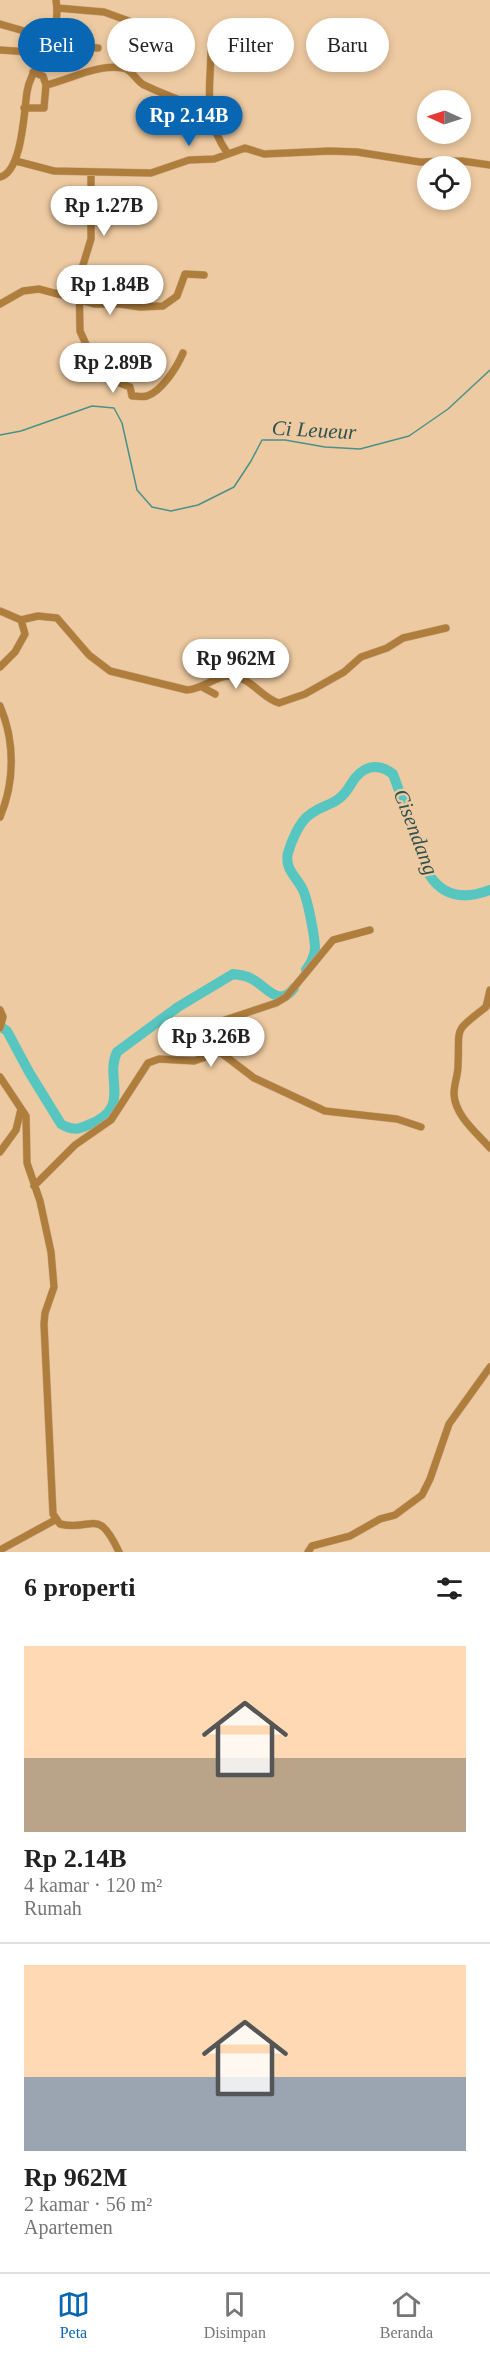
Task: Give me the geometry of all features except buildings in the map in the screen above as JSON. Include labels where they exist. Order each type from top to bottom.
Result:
[{"type":"street","points":[[57,4],[99,11],[119,18]]},
{"type":"street","points":[[0,24],[18,30]]},
{"type":"street","points":[[0,50],[18,51]]},
{"type":"street","points":[[46,85],[90,70],[126,68],[140,83],[209,112]]},
{"type":"street","points":[[0,177],[7,174],[16,161],[24,108],[28,84],[33,72],[43,76],[46,85],[44,108],[24,108]]},
{"type":"street","points":[[210,72],[209,112],[214,132],[228,154]]},
{"type":"street","points":[[16,161],[42,169],[151,173],[189,159],[214,159],[245,148],[264,154],[348,152],[420,162],[462,160],[490,165]]},
{"type":"street","points":[[92,172],[91,239],[79,278],[79,301],[80,332],[93,360],[106,378],[130,387],[132,396],[145,396],[153,393],[176,370],[183,353]]},
{"type":"street","points":[[0,304],[20,293],[35,289],[95,304],[163,306],[177,296],[185,274],[204,275]]},
{"type":"street","points":[[0,611],[21,620],[38,616],[57,618],[89,655],[110,671],[187,690],[202,687],[224,677],[238,677],[260,689],[274,701],[283,702],[306,694],[344,672],[361,657],[387,648],[401,639],[446,628]]},
{"type":"street","points":[[0,667],[21,644],[24,634],[21,620]]},
{"type":"street","points":[[202,687],[215,694]]},
{"type":"street","points":[[0,706],[9,732],[11,772],[10,785],[0,817]]},
{"type":"street","points":[[218,1052],[212,1033],[216,1023],[276,1003],[286,997],[333,940],[370,930]]},
{"type":"street","points":[[490,990],[486,1007],[463,1024],[459,1033],[458,1070],[454,1093],[456,1105],[462,1116],[490,1148]]},
{"type":"street","points":[[0,1010],[1,1025]]},
{"type":"street","points":[[34,1186],[80,1141],[111,1120],[148,1063],[159,1059],[194,1061],[218,1052],[225,1054],[259,1081],[325,1111],[397,1119],[421,1127]]},
{"type":"street","points":[[0,1077],[27,1120],[27,1162],[40,1201],[53,1268],[54,1287],[45,1312],[44,1324],[49,1466],[55,1520],[66,1526],[92,1522],[100,1525],[108,1532],[119,1552]]},
{"type":"street","points":[[0,1152],[16,1130],[21,1109]]},
{"type":"street","points":[[308,1552],[312,1546],[347,1538],[380,1519],[395,1515],[422,1495],[430,1479],[445,1430],[490,1367]]},
{"type":"street","points":[[0,1550],[55,1520]]},
{"type":"waterway","name":"Ci Leueur","points":[[0,435],[21,431],[92,406],[114,408],[122,423],[137,490],[152,507],[171,511],[198,505],[234,487],[262,440],[285,440],[325,447],[360,449],[409,436],[448,409],[490,370]]},
{"type":"waterway","name":"Cisendang","points":[[306,970],[315,952],[314,936],[305,895],[289,868],[288,853],[305,819],[341,797],[359,773],[364,770],[375,767],[393,774],[430,876],[442,889],[457,895],[473,895],[490,890]]},
{"type":"waterway","name":"Cisendang","points":[[0,1026],[7,1031],[61,1124],[78,1128],[102,1118],[110,1110],[114,1102],[113,1072],[117,1052],[178,1007],[233,974],[250,978],[278,996],[288,994],[294,988]]}]
